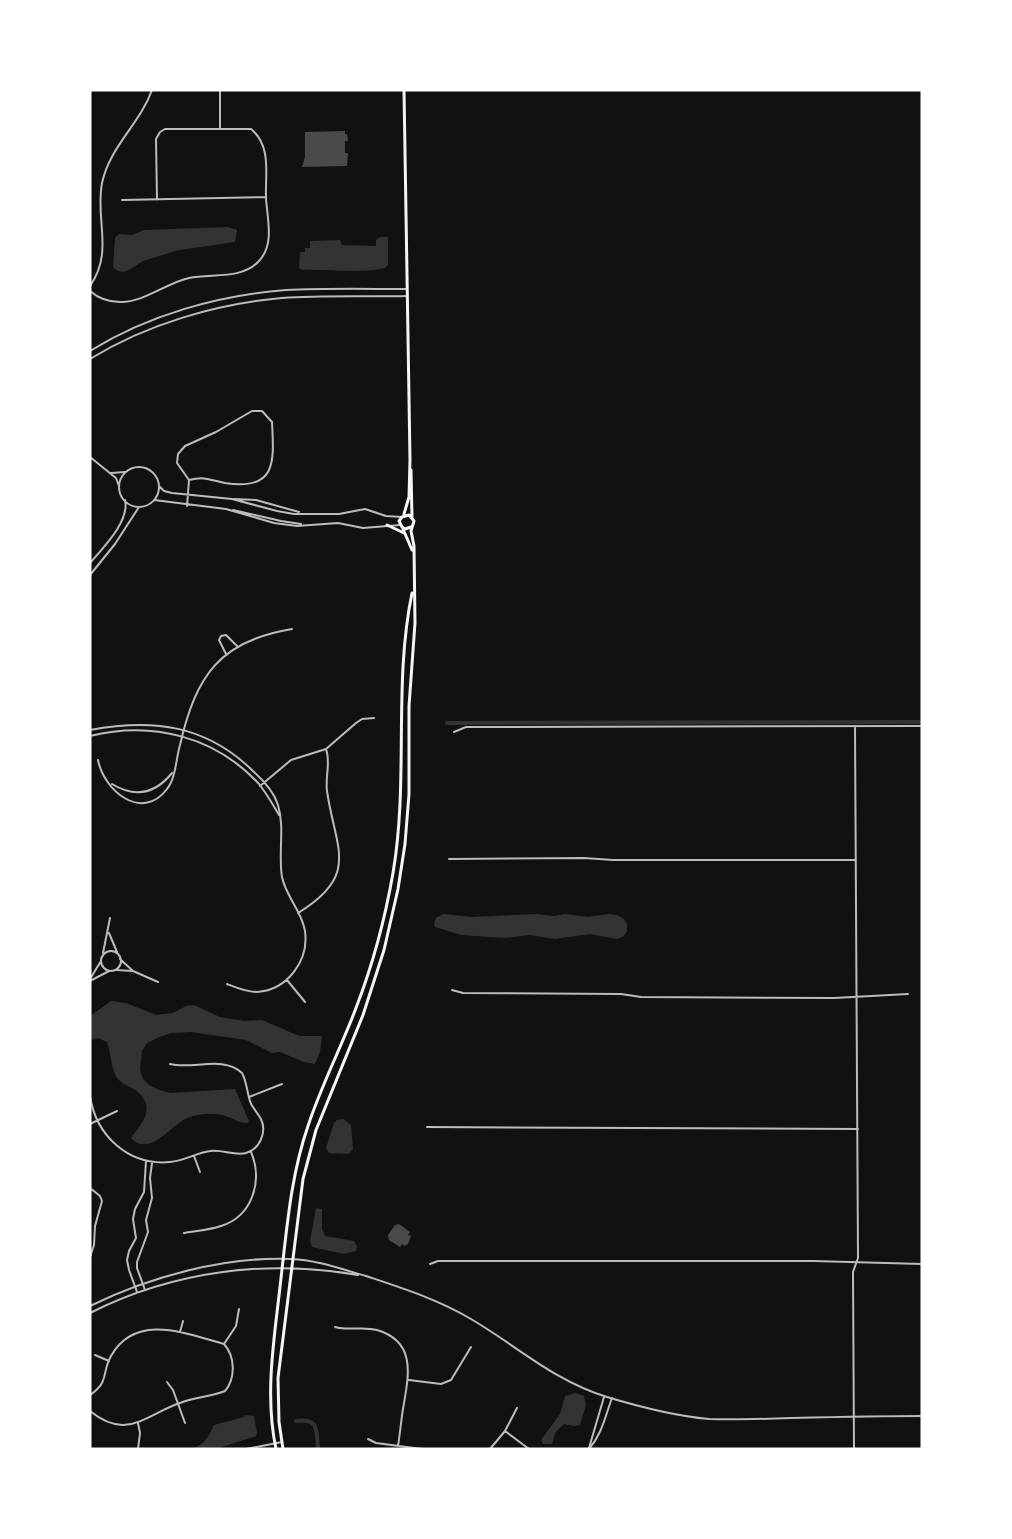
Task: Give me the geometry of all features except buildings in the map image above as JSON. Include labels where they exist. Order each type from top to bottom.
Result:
[{"type":"main road","points":[[404,90],[410,460],[408,503],[399,521],[413,552]]},
{"type":"main road","points":[[284,1449],[278,1378],[301,1194],[311,1144],[363,1015],[392,919],[407,822],[409,706],[415,623],[410,460]]},
{"type":"main road","points":[[402,516],[409,515],[412,518]]},
{"type":"main road","points":[[387,525],[406,534]]},
{"type":"main road","points":[[401,526],[405,529],[411,527]]},
{"type":"main road","points":[[276,1449],[270,1406],[270,1373],[290,1203],[299,1155],[315,1107],[376,952],[384,917],[399,823],[402,782],[402,681],[413,588]]},
{"type":"main road","points":[[384,917],[392,919]]},
{"type":"street","points":[[90,286],[98,272],[103,254],[100,203],[105,172],[114,152],[144,109],[152,90]]},
{"type":"street","points":[[220,90],[220,128]]},
{"type":"street","points":[[90,291],[103,299],[127,302],[136,300],[186,279],[241,272],[259,261],[267,249],[267,164],[259,138],[251,129],[165,129],[158,135],[157,200]]},
{"type":"street","points":[[123,200],[266,197]]},
{"type":"street","points":[[90,351],[153,320],[225,299],[292,290],[407,289]]},
{"type":"street","points":[[90,359],[148,331],[226,306],[293,298],[407,296]]},
{"type":"street","points":[[187,506],[189,480],[177,463],[178,454],[185,446],[224,428],[252,411],[262,411],[270,417],[273,463],[262,479],[237,483],[224,483],[203,477],[189,480]]},
{"type":"street","points":[[90,457],[116,478],[125,500],[125,511],[115,532],[90,562]]},
{"type":"street","points":[[120,489],[122,477],[127,472],[135,468],[148,469],[155,475],[159,486],[172,494],[256,500],[304,513]]},
{"type":"street","points":[[111,473],[127,472]]},
{"type":"street","points":[[125,500],[139,507],[147,505],[158,494],[159,486]]},
{"type":"street","points":[[232,499],[277,512],[350,513],[365,509],[386,516],[402,516]]},
{"type":"street","points":[[154,500],[247,512],[281,521],[304,524],[338,523],[363,528],[401,526]]},
{"type":"street","points":[[247,512],[249,503]]},
{"type":"street","points":[[90,575],[106,557],[132,514],[139,507]]},
{"type":"street","points":[[226,509],[274,524],[297,526],[304,524]]},
{"type":"street","points":[[319,514],[319,523]]},
{"type":"street","points":[[115,532],[121,535]]},
{"type":"street","points":[[98,760],[101,771],[120,796],[126,800],[145,803],[157,799],[170,786],[188,710],[198,687],[226,654],[238,646],[260,636],[292,629]]},
{"type":"street","points":[[226,654],[219,640],[221,636],[226,635],[238,646]]},
{"type":"street","points":[[260,786],[291,760],[326,749],[362,719],[374,718]]},
{"type":"street","points":[[90,730],[127,724],[144,724],[183,730],[235,755],[264,782],[274,796],[280,816],[279,853],[283,880],[304,930],[305,945],[301,961],[287,980],[273,988],[257,992],[242,990],[227,984]]},
{"type":"street","points":[[454,732],[466,727],[922,726]]},
{"type":"street","points":[[854,1449],[853,1272],[858,1258],[855,727]]},
{"type":"street","points":[[90,736],[127,730],[157,731],[198,742],[231,759],[260,786],[280,816]]},
{"type":"street","points":[[298,913],[322,897],[330,888],[340,859],[340,846],[326,782],[329,761],[326,749]]},
{"type":"street","points":[[109,782],[127,792],[144,793],[160,786],[174,771]]},
{"type":"street","points":[[449,859],[856,860]]},
{"type":"street","points":[[90,980],[103,956],[110,918]]},
{"type":"street","points":[[109,933],[120,959],[133,971],[158,982]]},
{"type":"street","points":[[103,956],[110,952],[117,954]]},
{"type":"street","points":[[116,970],[120,965],[120,959]]},
{"type":"street","points":[[101,961],[105,969],[110,971]]},
{"type":"street","points":[[90,980],[110,971],[133,971]]},
{"type":"street","points":[[287,980],[305,1002]]},
{"type":"street","points":[[452,990],[463,993],[621,994],[641,997],[857,997],[908,994]]},
{"type":"street","points":[[90,1096],[97,1121],[109,1139],[117,1147],[146,1161],[171,1162],[209,1151],[236,1154],[250,1152],[261,1141],[262,1121],[249,1097],[244,1078],[237,1069],[210,1064],[186,1066],[170,1064]]},
{"type":"street","points":[[249,1097],[282,1084]]},
{"type":"street","points":[[90,1124],[117,1112]]},
{"type":"street","points":[[427,1127],[858,1129]]},
{"type":"street","points":[[184,1233],[223,1226],[242,1212],[255,1188],[256,1171],[250,1152]]},
{"type":"street","points":[[194,1156],[200,1172]]},
{"type":"street","points":[[137,1293],[128,1260],[129,1251],[136,1238],[133,1219],[135,1209],[144,1192],[146,1161]]},
{"type":"street","points":[[145,1290],[137,1262],[148,1233],[146,1220],[152,1198],[150,1178],[152,1162]]},
{"type":"street","points":[[90,1188],[100,1196],[102,1201],[90,1257]]},
{"type":"street","points":[[90,1306],[142,1283],[183,1272],[230,1263],[292,1259],[333,1266],[413,1291],[457,1311],[574,1384],[604,1396],[667,1412],[708,1419],[922,1416]]},
{"type":"street","points":[[430,1264],[438,1261],[813,1261],[922,1264]]},
{"type":"street","points":[[90,1313],[145,1290],[231,1270],[291,1268],[325,1270],[370,1278]]},
{"type":"street","points":[[224,1344],[236,1326],[239,1309]]},
{"type":"street","points":[[180,1332],[183,1321]]},
{"type":"street","points":[[335,1328],[370,1329],[390,1336],[397,1341],[407,1358],[409,1380],[398,1446]]},
{"type":"street","points":[[90,1395],[103,1383],[109,1361],[118,1347],[134,1334],[147,1329],[180,1332],[224,1344],[232,1354],[229,1387],[218,1394],[178,1403],[138,1423],[111,1423],[90,1411]]},
{"type":"street","points":[[409,1380],[441,1384],[451,1380],[471,1347]]},
{"type":"street","points":[[95,1354],[109,1361]]},
{"type":"street","points":[[167,1382],[185,1423]]},
{"type":"street","points":[[589,1449],[604,1396]]},
{"type":"street","points":[[589,1449],[601,1432],[612,1398]]},
{"type":"street","points":[[490,1449],[505,1431],[517,1408]]},
{"type":"street","points":[[138,1423],[140,1433],[138,1449]]},
{"type":"street","points":[[594,1428],[601,1432]]},
{"type":"street","points":[[505,1431],[529,1449]]},
{"type":"street","points":[[368,1438],[376,1443],[422,1449]]},
{"type":"street","points":[[246,1449],[282,1442]]},
{"type":"shaded area","points":[[228,227],[237,230],[235,242],[179,250],[143,261],[123,272],[113,267],[115,238],[119,234],[132,235],[144,230]]},
{"type":"shaded area","points":[[380,237],[388,237],[388,265],[385,268],[355,271],[302,270],[299,268],[300,252],[305,252],[305,248],[310,248],[310,241],[340,240],[342,245],[376,246],[376,240]]},
{"type":"shaded area","points":[[443,914],[472,917],[565,914],[588,917],[608,914],[624,919],[627,931],[624,936],[617,939],[590,934],[555,939],[530,935],[505,938],[461,935],[435,927],[436,918]]},
{"type":"shaded area","points":[[111,1001],[126,1003],[156,1015],[173,1013],[186,1006],[194,1005],[220,1017],[244,1021],[262,1020],[299,1036],[322,1036],[320,1052],[315,1064],[280,1052],[272,1053],[246,1040],[191,1032],[171,1033],[147,1043],[142,1051],[140,1070],[143,1079],[149,1085],[170,1093],[235,1089],[249,1121],[241,1122],[216,1114],[196,1115],[187,1118],[152,1142],[138,1143],[131,1138],[145,1116],[146,1104],[138,1092],[116,1076],[107,1042],[98,1038],[90,1040],[90,1016]]},
{"type":"shaded area","points":[[343,1119],[351,1125],[353,1149],[349,1154],[329,1153],[326,1148],[334,1123]]},
{"type":"shaded area","points":[[316,1208],[322,1209],[322,1229],[325,1236],[354,1241],[357,1246],[356,1251],[344,1254],[312,1247],[310,1241]]},
{"type":"shaded area","points":[[576,1393],[584,1396],[586,1405],[580,1425],[564,1424],[555,1433],[552,1444],[543,1444],[541,1440],[560,1414],[565,1396]]},
{"type":"shaded area","points":[[245,1415],[254,1416],[256,1436],[216,1449],[190,1449],[205,1441],[214,1425]]},
{"type":"waterway","points":[[447,723],[922,722]]},
{"type":"waterway","points":[[296,1421],[313,1424],[318,1449]]}]
